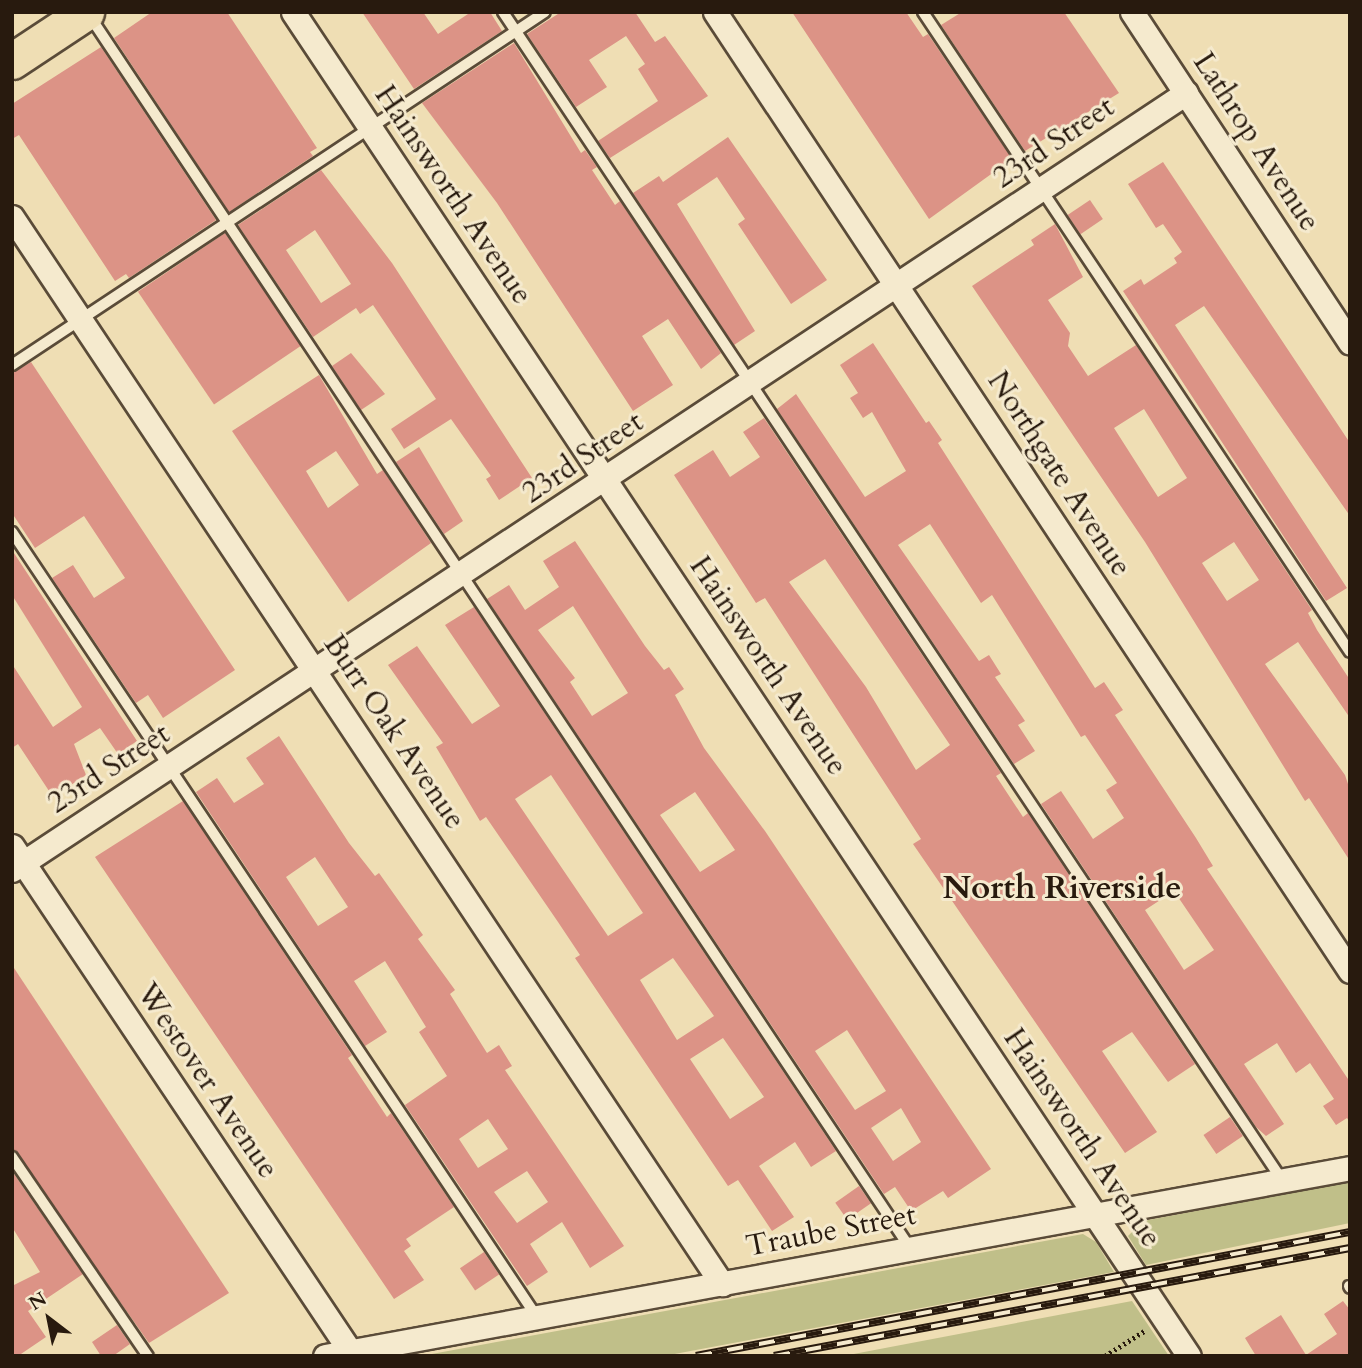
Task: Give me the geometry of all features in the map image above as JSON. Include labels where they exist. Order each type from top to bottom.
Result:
[{"type":"main road","points":[[12,61],[87,12]]},
{"type":"street","name":"Hainsworth Avenue","points":[[293,12],[1189,1356]]},
{"type":"street","name":"Northgate Avenue","points":[[715,12],[1350,971]]},
{"type":"street","name":"Lathrop Avenue","points":[[1132,12],[1350,342]]},
{"type":"street","name":"23rd Street","points":[[16,860],[169,768],[606,481],[1186,93]]},
{"type":"street","name":"Burr Oak Avenue","points":[[12,217],[722,1283]]},
{"type":"street","name":"Westover Avenue","points":[[16,860],[350,1351]]},
{"type":"street","name":"Traube Street","points":[[325,1356],[1350,1168]]},
{"type":"lane","points":[[87,12],[910,1248]]},
{"type":"lane","points":[[502,12],[1282,1180]]},
{"type":"lane","points":[[12,365],[545,12]]},
{"type":"lane","points":[[923,12],[1350,652]]},
{"type":"lane","points":[[12,532],[537,1317]]},
{"type":"lane","points":[[12,1157],[148,1356]]},
{"type":"path","points":[[1105,1356],[1164,1319]]},
{"type":"shaded area","points":[[1350,1182],[1350,1223],[1146,1265],[1128,1236],[1143,1221]]},
{"type":"shaded area","points":[[1083,1234],[1096,1242],[1114,1272],[664,1356],[421,1356]]},
{"type":"shaded area","points":[[1132,1301],[1169,1356],[843,1356]]},
{"type":"building","points":[[152,12],[227,12],[317,148],[310,152],[313,156],[229,212],[114,38]]},
{"type":"building","points":[[362,12],[423,12],[438,34],[471,12],[490,12],[502,31],[414,89]]},
{"type":"building","points":[[561,12],[635,12],[655,42],[665,36],[708,96],[610,158],[598,141],[658,101],[638,69],[645,64],[626,36],[589,60],[607,87],[576,107],[527,34]]},
{"type":"building","points":[[792,12],[906,12],[923,37],[928,34],[1012,159],[929,219]]},
{"type":"building","points":[[962,12],[1064,12],[1119,93],[1025,151],[941,25]]},
{"type":"building","points":[[514,43],[581,153],[585,150],[597,167],[592,170],[615,205],[620,201],[721,353],[701,369],[668,319],[642,336],[673,385],[633,411],[497,203],[422,103]]},
{"type":"building","points":[[101,47],[216,220],[129,278],[126,274],[115,281],[19,135],[12,139],[12,104]]},
{"type":"building","points":[[728,137],[827,280],[791,304],[738,224],[745,219],[717,177],[677,204],[755,331],[734,345],[633,193],[659,176],[663,182]]},
{"type":"building","points":[[1163,162],[1350,443],[1350,516],[1204,306],[1175,325],[1347,588],[1326,601],[1123,291],[1141,279],[1144,285],[1177,263],[1174,258],[1182,252],[1163,224],[1156,228],[1128,184]]},
{"type":"building","points":[[321,170],[392,263],[532,478],[499,500],[486,479],[491,476],[451,419],[404,449],[391,429],[436,399],[373,305],[360,314],[356,308],[313,337],[238,225]],"holes":[[[315,230],[351,284],[321,303],[286,250]]]},
{"type":"building","points":[[1090,200],[1103,219],[1080,234],[1068,215]]},
{"type":"building","points":[[1055,224],[1083,277],[1048,300],[1070,333],[1068,346],[1088,376],[1136,345],[1312,610],[1308,613],[1317,630],[1350,680],[1350,718],[1298,642],[1265,664],[1345,775],[1350,790],[1350,861],[1309,798],[1305,801],[1145,542],[972,286],[1034,245],[1031,240]],"holes":[[[1144,409],[1187,478],[1158,497],[1114,428]],[[1234,542],[1259,580],[1227,601],[1202,563]]]},
{"type":"building","points":[[225,233],[301,346],[214,404],[138,292]]},
{"type":"building","points":[[873,343],[926,423],[929,421],[942,440],[938,443],[1095,688],[1104,682],[1123,710],[1115,715],[1213,866],[1207,869],[1350,1082],[1350,1122],[1347,1118],[1336,1125],[1323,1106],[1334,1099],[1310,1063],[1296,1073],[1277,1043],[1244,1064],[1284,1124],[1266,1136],[1256,1127],[1041,804],[1061,791],[1093,839],[1124,818],[1106,790],[1117,783],[1085,735],[1081,737],[992,595],[981,603],[930,524],[898,545],[979,661],[989,655],[1001,674],[995,677],[1025,721],[1018,725],[1035,751],[1014,764],[777,409],[796,394],[865,497],[906,471],[872,412],[863,418],[850,398],[858,393],[840,365]],"holes":[[[1174,891],[1214,950],[1184,970],[1145,910]]]},
{"type":"building","points":[[351,353],[385,394],[361,410],[332,366]]},
{"type":"building","points":[[31,362],[235,670],[163,718],[148,695],[136,703],[52,578],[73,565],[94,598],[125,578],[84,516],[35,548],[12,513],[12,373]]},
{"type":"building","points":[[319,375],[377,474],[383,470],[431,543],[348,602],[232,431]],"holes":[[[336,451],[359,485],[328,508],[306,471]]]},
{"type":"building","points":[[764,418],[1001,773],[996,776],[1023,817],[1028,813],[1195,1064],[1168,1082],[1132,1032],[1102,1051],[1157,1132],[1125,1153],[913,844],[921,839],[765,598],[756,603],[674,475],[713,450],[730,477],[760,457],[743,432]],"holes":[[[825,559],[950,745],[916,770],[866,687],[789,582]]]},
{"type":"building","points":[[419,447],[463,521],[444,534],[396,462]]},
{"type":"building","points":[[575,541],[645,646],[664,670],[669,667],[684,689],[675,695],[704,748],[765,831],[991,1169],[948,1198],[943,1191],[911,1211],[895,1187],[884,1194],[487,599],[509,585],[525,610],[559,587],[543,561]],"holes":[[[573,606],[628,693],[592,716],[570,682],[575,678],[538,630]],[[695,792],[735,850],[700,872],[660,815]],[[847,1030],[886,1091],[855,1110],[815,1051]],[[901,1108],[921,1142],[893,1161],[871,1128]]]},
{"type":"building","points":[[12,550],[137,741],[118,754],[100,728],[74,744],[86,775],[53,797],[18,744],[12,748],[12,664],[53,727],[82,707],[12,595]]},
{"type":"building","points":[[474,607],[836,1151],[811,1167],[795,1142],[759,1166],[794,1217],[772,1231],[738,1180],[728,1186],[575,958],[580,955],[558,922],[486,817],[480,821],[436,747],[443,743],[388,665],[417,646],[472,724],[500,706],[445,625]],"holes":[[[551,775],[643,913],[608,936],[515,799]],[[673,958],[714,1016],[677,1040],[640,980]],[[723,1038],[764,1097],[730,1119],[690,1059]]]},
{"type":"building","points":[[279,736],[349,843],[375,876],[379,873],[423,935],[418,939],[455,990],[450,994],[487,1053],[499,1045],[512,1066],[505,1070],[624,1246],[590,1268],[562,1222],[530,1244],[548,1272],[527,1286],[405,1105],[447,1076],[419,1032],[426,1027],[385,961],[354,981],[387,1032],[365,1046],[196,792],[217,778],[234,803],[264,784],[246,758]],"holes":[[[315,857],[348,907],[318,926],[286,877]],[[488,1119],[508,1149],[478,1168],[459,1139]],[[527,1171],[548,1202],[517,1223],[494,1192]]]},
{"type":"building","points":[[183,801],[352,1055],[348,1058],[387,1117],[391,1113],[454,1207],[406,1239],[411,1246],[404,1251],[424,1280],[394,1299],[95,857]]},
{"type":"building","points":[[12,965],[229,1293],[149,1343],[12,1149]]},
{"type":"building","points":[[1230,1117],[1243,1136],[1216,1154],[1203,1135]]},
{"type":"building","points":[[12,1171],[83,1274],[28,1311],[46,1337],[18,1356],[12,1356],[12,1286],[40,1272],[12,1227]]},
{"type":"building","points":[[859,1186],[871,1203],[847,1220],[835,1203]]},
{"type":"building","points":[[484,1252],[499,1274],[475,1291],[460,1268]]},
{"type":"building","points":[[1343,1301],[1350,1310],[1350,1356],[1256,1356],[1245,1338],[1281,1315],[1306,1355],[1337,1334],[1324,1314]]},
{"type":"building","points":[[117,1325],[130,1344],[113,1356],[101,1356],[92,1342]]},
{"type":"railway","points":[[696,1356],[1350,1232]]},
{"type":"railway","points":[[774,1356],[1350,1248]]},
{"type":"district","name":"North Riverside","points":[[1062,888]]}]
